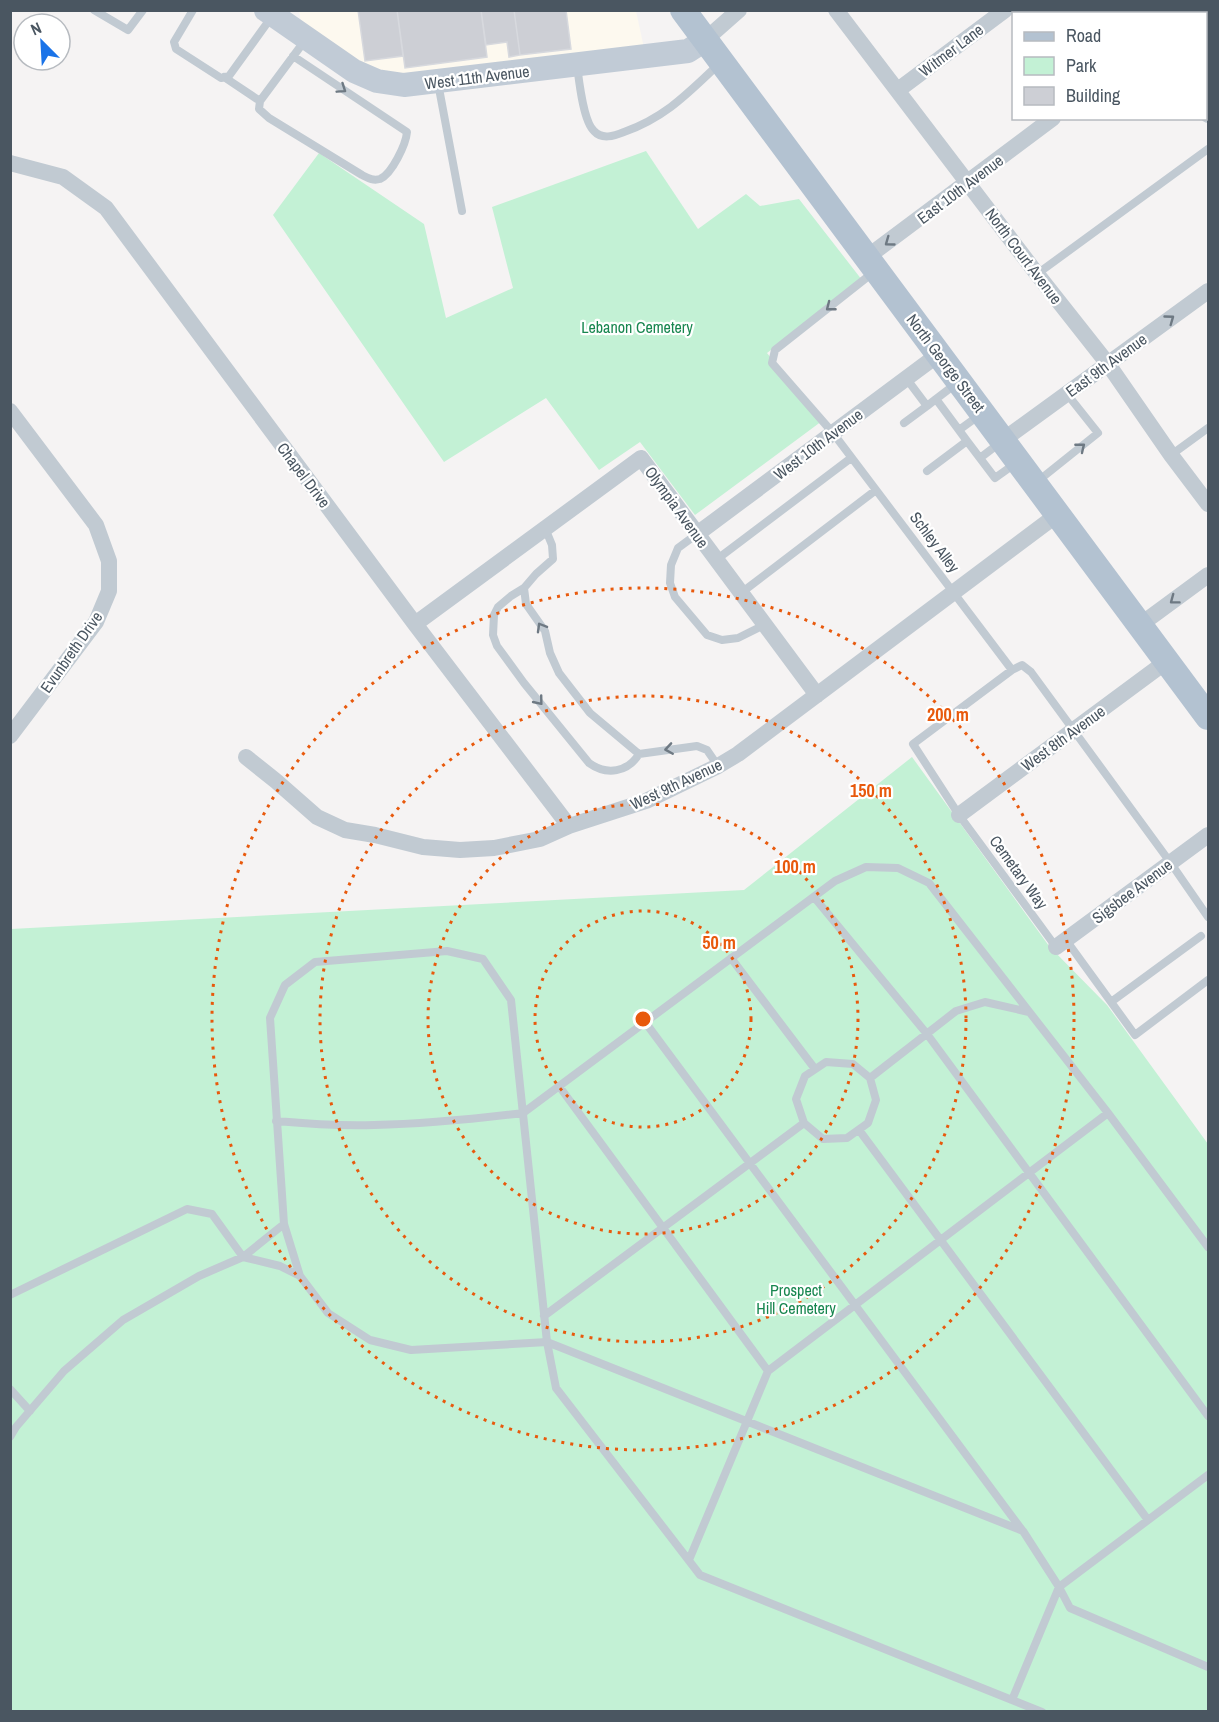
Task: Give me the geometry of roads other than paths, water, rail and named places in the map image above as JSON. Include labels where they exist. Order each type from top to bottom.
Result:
[{"type":"main road","name":"North George Street","points":[[683,10],[1209,717]]},
{"type":"street","points":[[705,40],[739,10]]},
{"type":"street","name":"North Court Avenue","points":[[836,10],[1108,364],[1171,455],[1209,504]]},
{"type":"street","name":"Witmer Lane","points":[[898,90],[1005,10]]},
{"type":"street","name":"West 11th Avenue","points":[[270,13],[300,47],[377,81],[404,85],[688,51],[705,40]]},
{"type":"street","name":"East 10th Avenue","points":[[871,264],[969,182],[1050,120]]},
{"type":"street","name":"Chapel Drive","points":[[10,163],[63,177],[106,207],[415,624],[569,826]]},
{"type":"street","name":"East 9th Avenue","points":[[1004,440],[1209,291]]},
{"type":"street","name":"West 10th Avenue","points":[[697,534],[939,354]]},
{"type":"street","name":"Evunbreth Drive","points":[[10,736],[96,622],[110,591],[109,561],[96,525],[11,412]]},
{"type":"street","name":"Olympia Avenue","points":[[415,624],[641,458],[817,695]]},
{"type":"street","name":"West 9th Avenue","points":[[246,757],[316,817],[345,830],[423,847],[460,850],[494,848],[540,839],[569,826],[646,801],[738,754],[1058,514]]},
{"type":"street","points":[[1140,626],[1209,574]]},
{"type":"street","name":"West 8th Avenue","points":[[959,815],[1167,661]]},
{"type":"street","name":"Sigsbee Avenue","points":[[1061,944],[1209,835]]},
{"type":"lane","points":[[94,10],[128,30],[143,10]]},
{"type":"lane","points":[[193,10],[174,42],[176,49],[221,78],[229,76],[270,13]]},
{"type":"lane","points":[[300,47],[407,132],[404,144],[386,175],[378,180],[370,180],[269,118],[259,109],[260,101],[300,47]]},
{"type":"lane","points":[[577,65],[586,116],[594,131],[605,137],[621,134],[644,125],[662,114],[680,101],[722,62]]},
{"type":"lane","points":[[224,77],[260,101]]},
{"type":"lane","points":[[438,82],[462,211]]},
{"type":"lane","points":[[1037,274],[1209,149]]},
{"type":"lane","name":"Schley Alley","points":[[871,264],[775,350],[772,363],[833,433],[1012,670]]},
{"type":"lane","points":[[906,378],[927,406]]},
{"type":"lane","points":[[904,423],[960,382]]},
{"type":"lane","points":[[1035,483],[1098,433],[1067,394]]},
{"type":"lane","points":[[936,399],[995,478],[1019,461]]},
{"type":"lane","points":[[959,430],[983,412]]},
{"type":"lane","points":[[1171,455],[1209,428]]},
{"type":"lane","points":[[980,458],[1004,440]]},
{"type":"lane","points":[[927,471],[967,441]]},
{"type":"lane","points":[[716,560],[851,458]]},
{"type":"lane","points":[[741,593],[876,490]]},
{"type":"lane","points":[[545,528],[552,545],[553,559],[524,588],[498,607],[494,615],[493,635],[497,646],[589,763],[599,770],[610,772],[633,763],[639,754]]},
{"type":"lane","points":[[697,534],[678,548],[671,565],[670,583],[675,597],[706,635],[722,640],[738,638],[764,625]]},
{"type":"lane","points":[[524,588],[526,604],[545,631],[550,653],[559,674],[590,713],[639,754],[697,746],[707,750],[718,766]]},
{"type":"lane","points":[[1012,670],[1022,665],[1031,672],[1209,917]]},
{"type":"lane","name":"Cemetary Way","points":[[1012,670],[913,744],[959,815],[1061,944],[1111,1002],[1135,1035],[1209,980]]},
{"type":"lane","points":[[276,1121],[322,1125],[375,1125],[523,1113],[835,881],[866,867],[898,868],[929,883],[1209,1247]]},
{"type":"lane","points":[[814,897],[927,1034],[1209,1416]]},
{"type":"lane","points":[[1111,1002],[1201,936]]},
{"type":"lane","points":[[1023,1531],[547,1342],[411,1350],[370,1340],[328,1313],[300,1276],[284,1224],[270,1018],[285,986],[315,962],[447,951],[483,959],[511,1000],[547,1342],[556,1388],[700,1575],[1042,1712]]},
{"type":"lane","points":[[731,958],[815,1069]]},
{"type":"lane","points":[[870,1078],[956,1011],[985,1002],[1029,1012]]},
{"type":"lane","points":[[645,1023],[1023,1531],[1070,1608],[1209,1667]]},
{"type":"lane","points":[[826,1062],[853,1064],[870,1078],[876,1100],[868,1123],[847,1138],[823,1139],[804,1123],[796,1100],[805,1076],[815,1069],[826,1062]]},
{"type":"lane","points":[[559,1086],[768,1371]]},
{"type":"lane","points":[[689,1560],[768,1371],[1108,1113]]},
{"type":"lane","points":[[544,1316],[804,1123]]},
{"type":"lane","points":[[858,1130],[1148,1520]]},
{"type":"lane","points":[[10,1295],[187,1209],[212,1214],[243,1257],[280,1266],[300,1276]]},
{"type":"lane","points":[[10,1437],[64,1371],[123,1320],[200,1276],[243,1257],[284,1224]]},
{"type":"lane","points":[[10,1389],[30,1411]]},
{"type":"lane","points":[[1012,1700],[1059,1587],[1209,1474]]},
{"type":"park label","name":"Lebanon Cemetery","points":[[637,327]]},
{"type":"park label","name":"Prospect Hill Cemetery","points":[[796,1299]]}]
